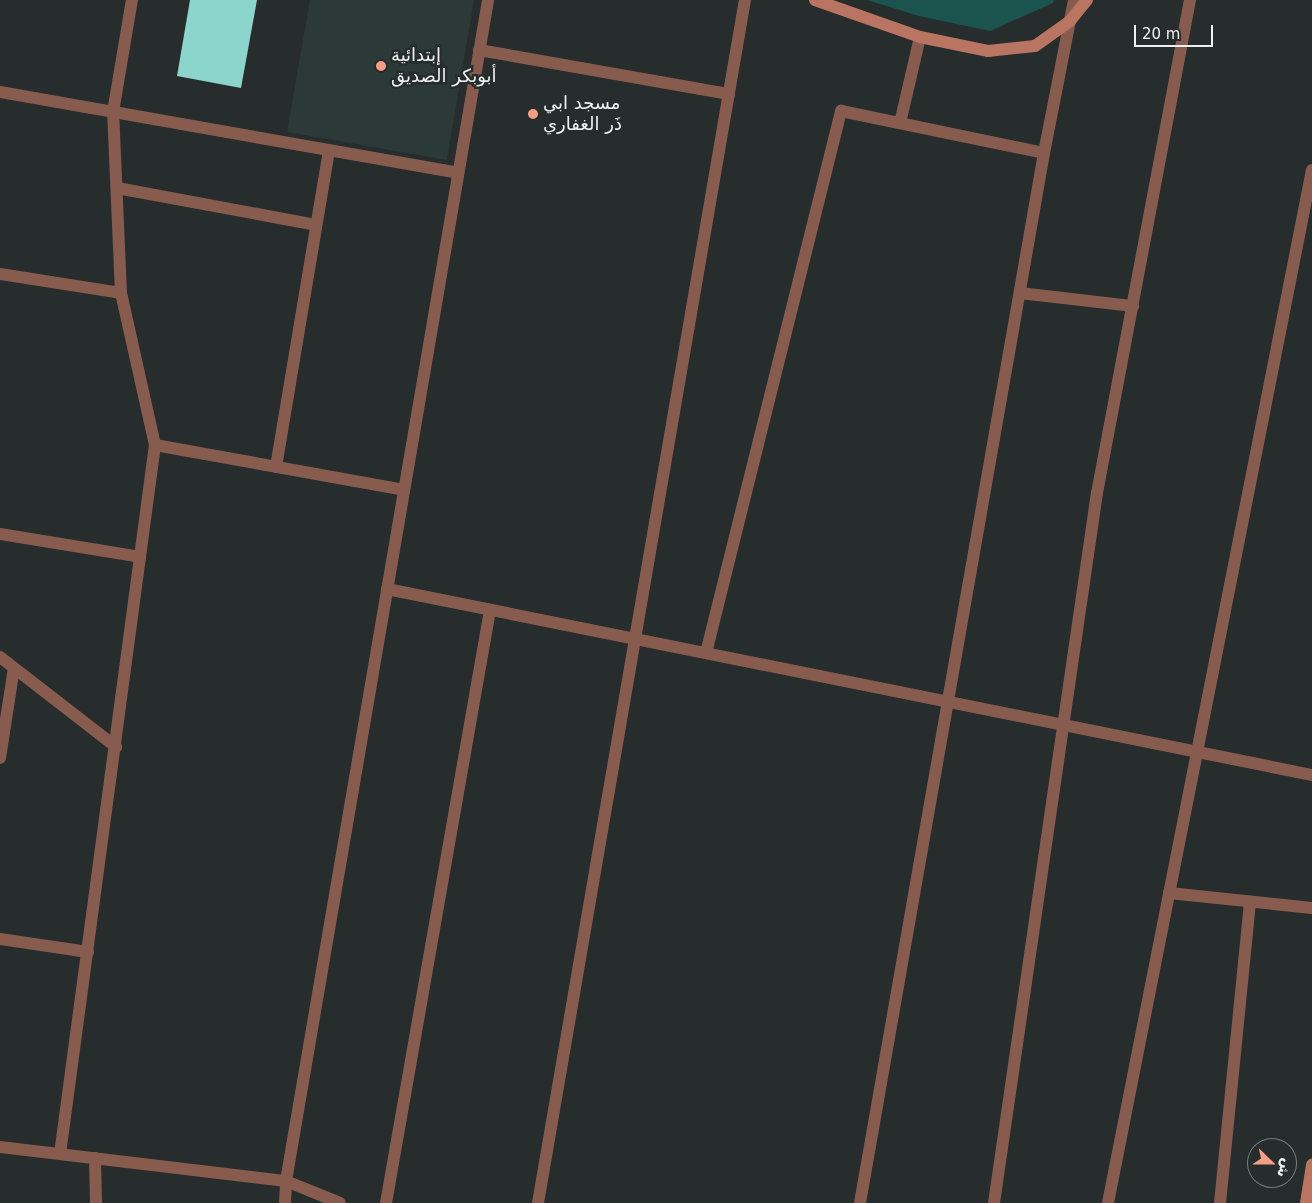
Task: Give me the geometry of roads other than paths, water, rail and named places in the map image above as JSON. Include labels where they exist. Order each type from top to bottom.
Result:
[{"type":"street","points":[[60,1154],[155,445],[121,292],[113,112],[132,0]]},
{"type":"street","points":[[286,1203],[286,1181],[488,0]]},
{"type":"street","points":[[538,1203],[745,0]]},
{"type":"street","points":[[815,0],[920,37],[988,50],[1035,46],[1070,21],[1087,0]]},
{"type":"street","points":[[860,1203],[1044,153],[1074,0]]},
{"type":"street","points":[[994,1203],[1097,493],[1190,0]]},
{"type":"street","points":[[900,123],[920,37]]},
{"type":"street","points":[[479,50],[729,94]]},
{"type":"street","points":[[0,92],[458,173]]},
{"type":"street","points":[[706,653],[841,111],[1044,153]]},
{"type":"street","points":[[276,467],[329,150]]},
{"type":"street","points":[[1108,1203],[1312,170]]},
{"type":"street","points":[[117,188],[316,225]]},
{"type":"street","points":[[0,274],[121,292]]},
{"type":"street","points":[[1020,293],[1133,306]]},
{"type":"street","points":[[155,445],[404,490]]},
{"type":"street","points":[[0,534],[140,557]]},
{"type":"street","points":[[387,589],[1312,775]]},
{"type":"street","points":[[386,1203],[490,610]]},
{"type":"street","points":[[0,657],[116,747]]},
{"type":"street","points":[[0,758],[14,668]]},
{"type":"street","points":[[1169,893],[1312,908]]},
{"type":"street","points":[[1220,1203],[1250,901]]},
{"type":"street","points":[[0,939],[88,952]]},
{"type":"street","points":[[0,1147],[286,1181],[340,1203]]},
{"type":"street","points":[[95,1158],[96,1203]]},
{"type":"street","points":[[1306,1203],[1312,1164]]},
{"type":"place","name":"إبتدائية أبوبكر الصديق","points":[[381,66]]},
{"type":"place","name":"مسجد ابي ذَر الغفاري","points":[[533,114]]}]
